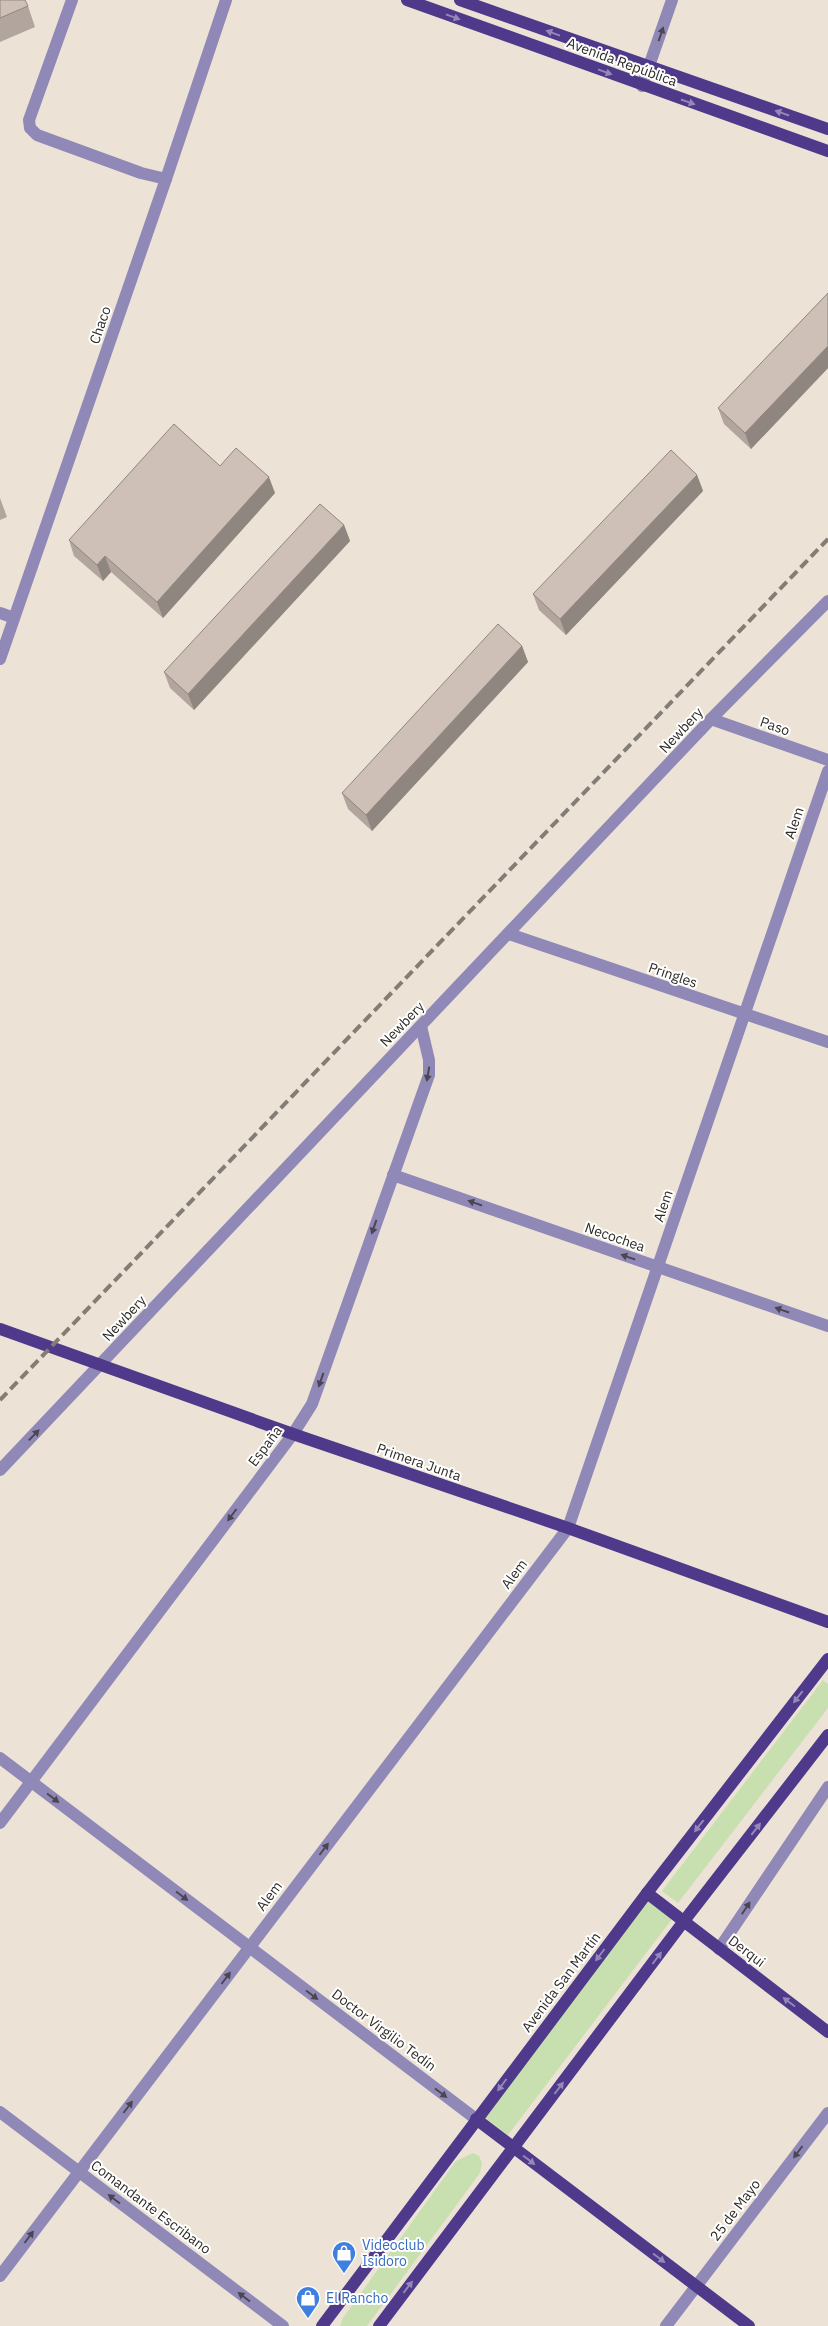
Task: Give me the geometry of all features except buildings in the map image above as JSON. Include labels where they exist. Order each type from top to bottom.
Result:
[{"type":"main road","name":"Avenida República","points":[[407,0],[642,86],[828,151]]},
{"type":"main road","name":"Avenida República","points":[[460,0],[828,129]]},
{"type":"main road","name":"Primera Junta","points":[[0,1329],[52,1346],[99,1366],[293,1434],[568,1528],[828,1622]]},
{"type":"main road","name":"Avenida San Martín","points":[[322,2326],[647,1893],[828,1659]]},
{"type":"main road","points":[[378,2326],[684,1921],[828,1735]]},
{"type":"main road","name":"Derqui","points":[[647,1893],[828,2032]]},
{"type":"main road","name":"Doctor Virgilio Tedín","points":[[476,2119],[749,2326]]},
{"type":"street","points":[[72,0],[29,120],[30,128],[37,136],[141,173],[166,179]]},
{"type":"street","name":"Chaco","points":[[0,659],[226,0]]},
{"type":"street","points":[[642,86],[672,0]]},
{"type":"street","name":"Newbery","points":[[0,1470],[711,719],[828,601]]},
{"type":"street","points":[[0,613],[14,618]]},
{"type":"street","name":"Paso","points":[[711,719],[828,760]]},
{"type":"street","name":"Alem","points":[[0,2276],[568,1528],[828,771]]},
{"type":"street","name":"Pringles","points":[[509,934],[828,1042]]},
{"type":"street","name":"España","points":[[0,1823],[293,1434],[312,1404],[429,1075],[429,1060],[421,1026]]},
{"type":"street","name":"Necochea","points":[[393,1175],[828,1326]]},
{"type":"street","name":"Doctor Virgilio Tedín","points":[[0,1758],[476,2119]]},
{"type":"street","points":[[719,1948],[828,1787]]},
{"type":"street","name":"Comandante Escribano","points":[[0,2112],[283,2326]]},
{"type":"street","name":"25 de Mayo","points":[[666,2326],[828,2113]]},
{"type":"green space","points":[[823,1680],[828,1684],[828,1708],[678,1903],[662,1891]]},
{"type":"green space","points":[[648,1901],[672,1919],[508,2135],[484,2117]]},
{"type":"green space","points":[[473,2153],[479,2156],[482,2163],[480,2173],[367,2326],[340,2326],[343,2318],[456,2161]]},
{"type":"railway","points":[[0,1400],[828,539]]},
{"type":"place","name":"Videoclub Isidoro","points":[[344,2274]]},
{"type":"place","name":"El Rancho","points":[[308,2319]]}]
